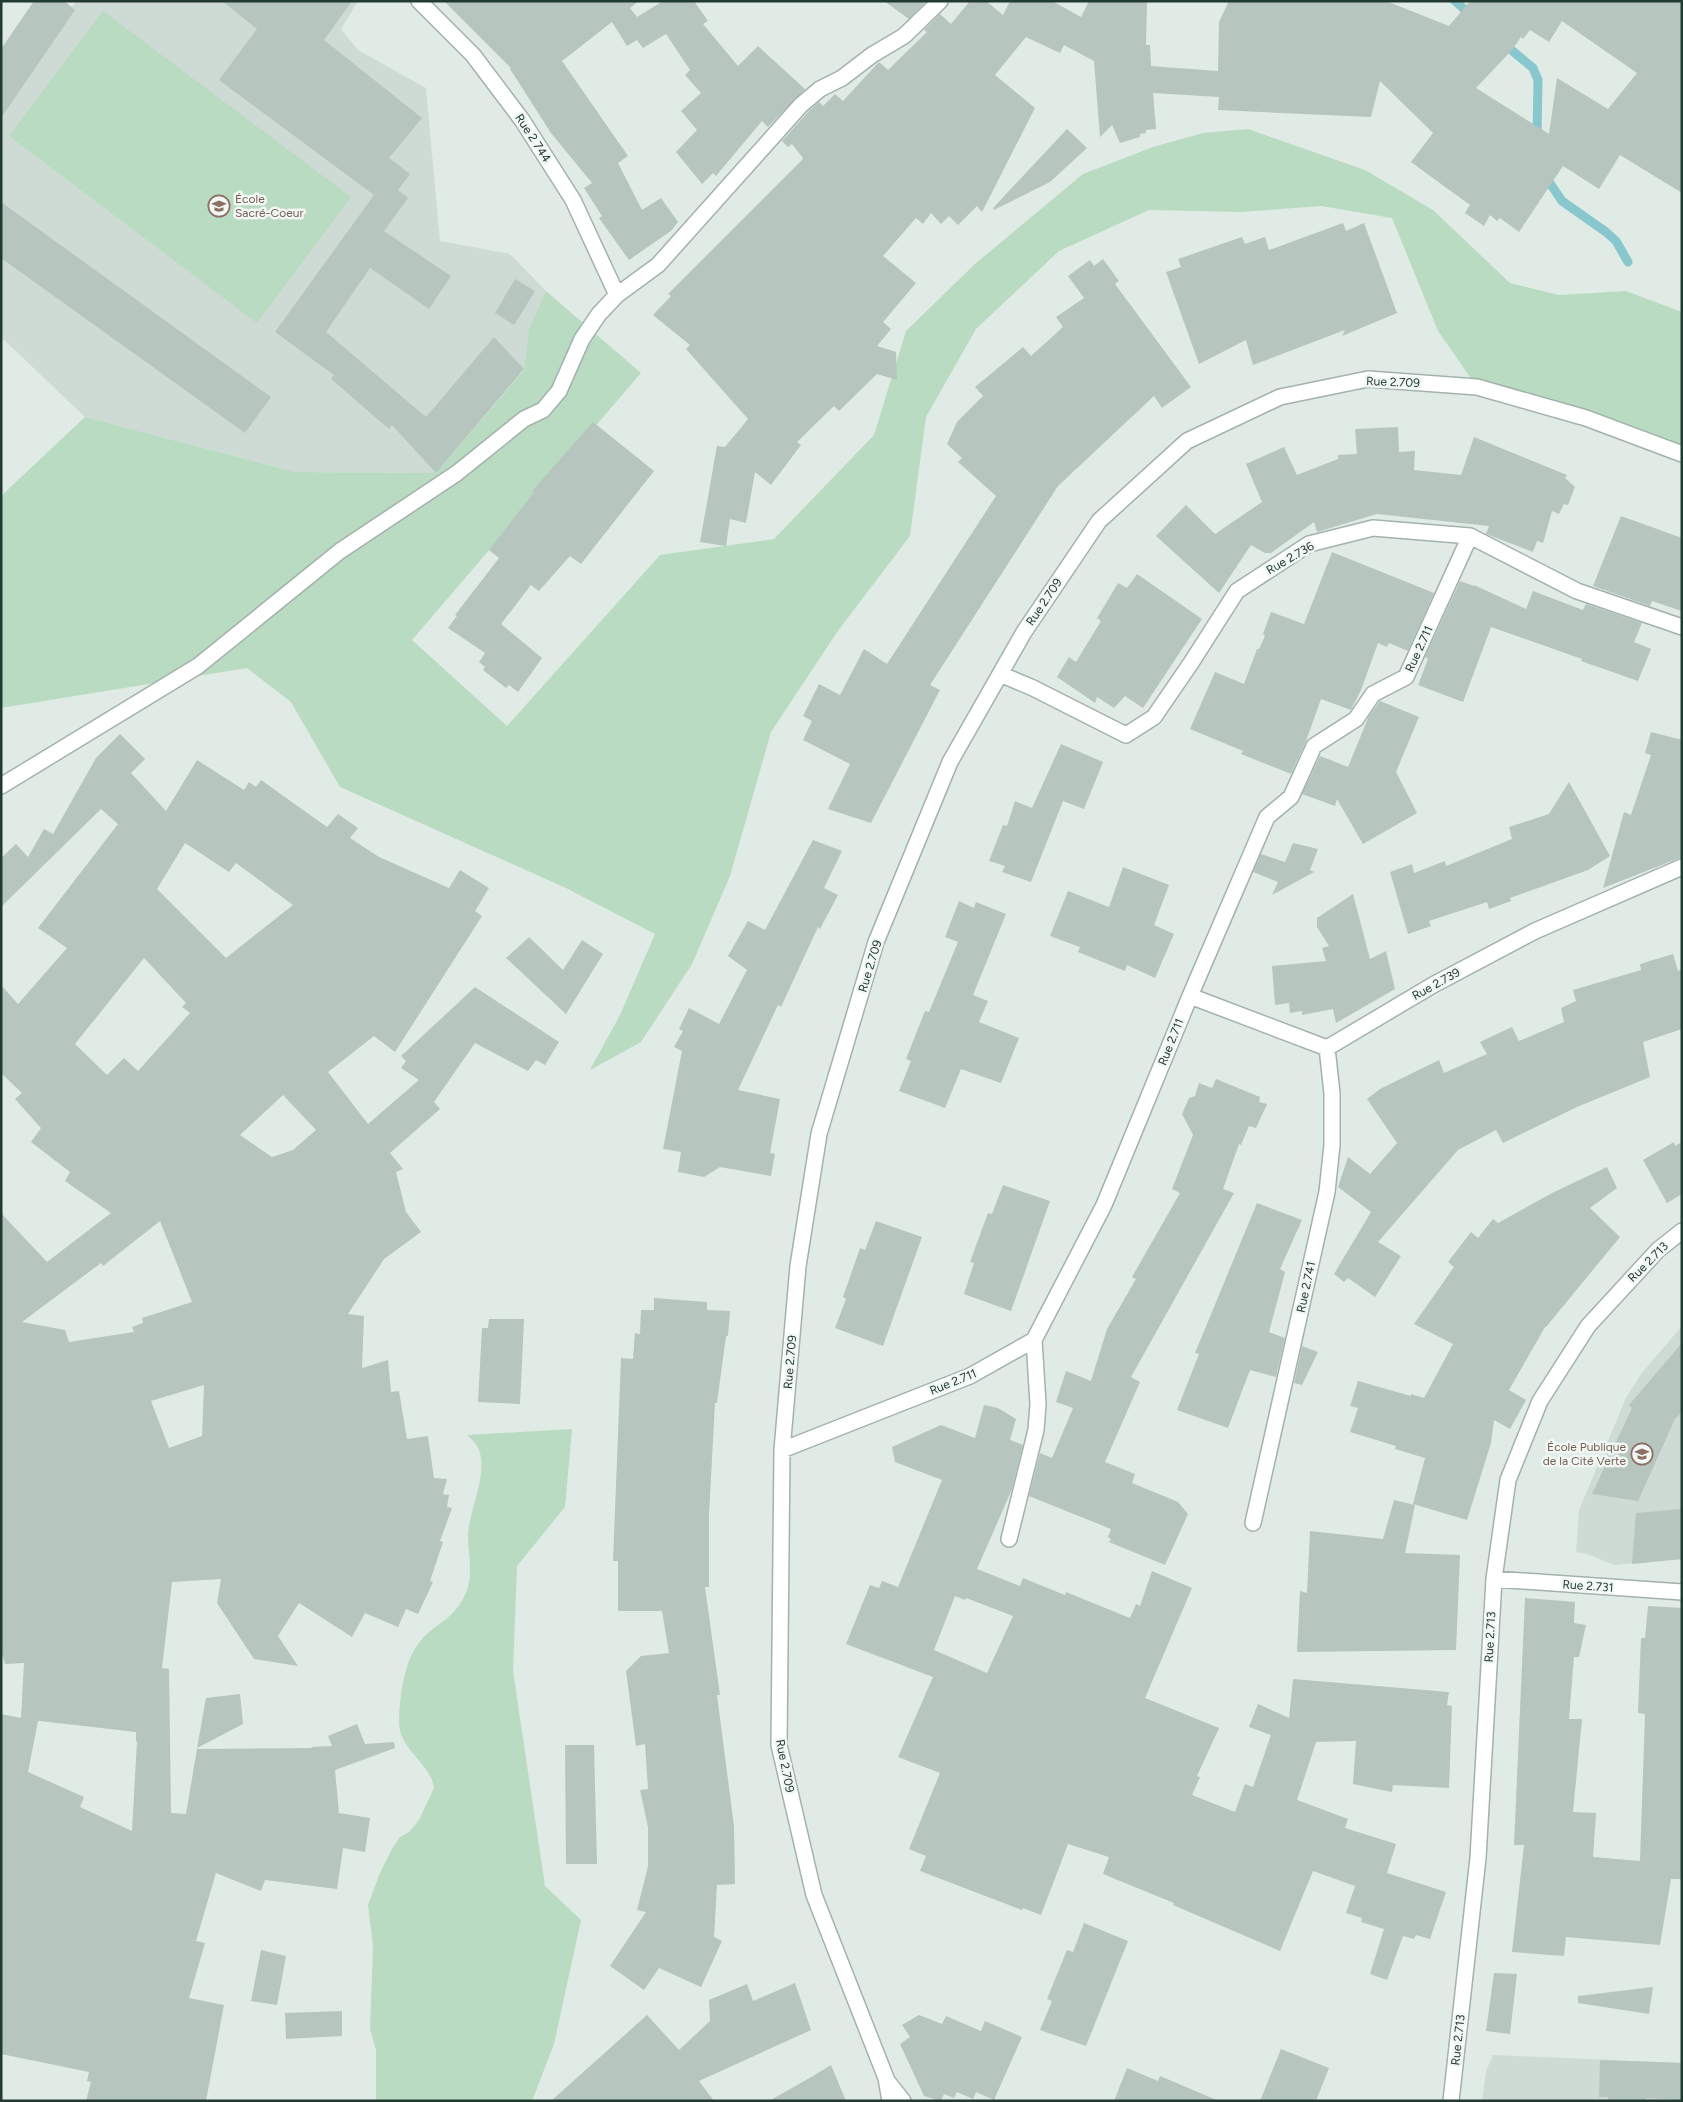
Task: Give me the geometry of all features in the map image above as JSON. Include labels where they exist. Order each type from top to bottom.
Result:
[{"type":"street","name":"Rue 2 744","points":[[419,1],[473,55],[522,120],[573,200],[617,295]]},
{"type":"street","points":[[1,786],[198,666],[340,551],[457,473],[524,419],[543,410],[559,391],[582,339],[598,314],[617,295],[658,265],[801,104],[820,89],[842,78],[872,55],[904,36],[940,1]]},
{"type":"street","name":"Rue 2.709","points":[[890,2101],[886,2078],[814,1895],[779,1746],[782,1450],[798,1266],[819,1134],[876,942],[950,762],[1024,632],[1099,521],[1187,441],[1280,397],[1368,379],[1477,387],[1586,418],[1682,454]]},
{"type":"street","name":"Rue 2.736","points":[[1000,674],[1033,688],[1126,736],[1154,717],[1191,663],[1236,591],[1309,544],[1373,528],[1470,536],[1577,591],[1682,627]]},
{"type":"street","name":"Rue 2.711","points":[[782,1450],[970,1376],[1034,1340],[1104,1205],[1190,996],[1267,817],[1291,797],[1314,746],[1356,719],[1373,694],[1406,677],[1470,536]]},
{"type":"street","name":"Rue 2.739","points":[[1327,1048],[1433,985],[1535,931],[1682,867]]},
{"type":"street","points":[[1190,996],[1327,1048]]},
{"type":"street","name":"Rue 2.741","points":[[1253,1524],[1327,1192],[1332,1145],[1332,1093],[1327,1048]]},
{"type":"street","name":"Rue 2.713","points":[[1451,2101],[1478,1858],[1494,1579],[1508,1480],[1540,1401],[1588,1326],[1658,1250],[1682,1231]]},
{"type":"street","points":[[1009,1539],[1036,1430],[1038,1404],[1034,1340]]},
{"type":"street","name":"Rue 2.731","points":[[1494,1579],[1682,1592]]},
{"type":"street","name":"Rue 2.709","points":[[886,2078],[903,2101]]},
{"type":"shaded area","name":"École Sacré-Coeur","points":[[64,1],[72,7],[77,1],[358,1],[341,29],[358,50],[426,88],[440,241],[510,254],[546,291],[529,328],[524,369],[436,473],[295,472],[85,417],[1,337],[1,49]]},
{"type":"shaded area","name":"École Publique de la Cité Verte","points":[[1682,1326],[1682,1559],[1614,1565],[1587,1554],[1576,1552],[1579,1510],[1626,1398],[1641,1374]]},
{"type":"shaded area","points":[[1493,2055],[1682,2063],[1682,2101],[1482,2101],[1486,2071]]},
{"type":"green space","points":[[103,11],[351,197],[257,323],[9,136]]},
{"type":"green space","points":[[1248,129],[1365,170],[1433,210],[1510,283],[1559,295],[1626,291],[1682,312],[1682,454],[1477,387],[1438,331],[1392,218],[1321,206],[1241,212],[1149,210],[1059,251],[976,329],[926,417],[910,536],[837,632],[771,732],[730,876],[692,964],[641,1042],[590,1070],[620,1015],[655,934],[566,888],[340,787],[291,702],[247,668],[1,708],[1,496],[85,417],[295,472],[436,473],[524,370],[529,328],[546,291],[641,373],[412,640],[507,726],[660,555],[774,539],[874,435],[906,331],[975,264],[1083,174],[1153,147],[1203,133]]},
{"type":"green space","points":[[572,1429],[565,1507],[517,1566],[513,1671],[545,1886],[581,1920],[554,2044],[532,2101],[376,2101],[376,2050],[370,2029],[373,1946],[368,1905],[380,1873],[392,1849],[400,1837],[409,1832],[419,1820],[434,1788],[425,1768],[402,1737],[399,1722],[402,1686],[413,1651],[428,1633],[455,1610],[467,1591],[470,1575],[469,1526],[482,1467],[481,1456],[477,1446],[467,1435]]},
{"type":"building","points":[[34,1],[64,1],[75,10],[1,118],[1,49]]},
{"type":"building","points":[[222,1],[352,1],[324,40],[422,118],[389,158],[410,174],[398,190],[408,198],[384,231],[451,276],[429,309],[370,268],[326,332],[426,417],[494,337],[524,369],[436,473],[392,425],[389,429],[331,379],[334,375],[275,332],[374,195],[219,80],[257,29]]},
{"type":"building","points":[[444,1],[639,1],[630,8],[637,17],[663,1],[694,1],[708,21],[703,24],[738,66],[758,46],[805,89],[768,127],[762,121],[716,176],[713,173],[702,184],[676,152],[697,130],[681,111],[701,93],[685,75],[690,70],[666,34],[643,48],[637,40],[627,46],[612,22],[562,61],[628,156],[618,163],[642,210],[661,198],[678,222],[671,231],[629,260],[599,218],[602,216],[584,188],[592,183],[551,133],[511,68]]},
{"type":"building","points":[[884,1],[926,1],[909,19]]},
{"type":"building","points":[[970,1],[986,1],[1003,15],[1010,1],[1052,1],[1081,17],[1089,1],[1147,1],[1146,45],[1150,45],[1151,66],[1218,71],[1219,22],[1229,1],[1386,1],[1449,26],[1470,1],[1682,1],[1682,193],[1620,155],[1599,189],[1563,166],[1519,232],[1500,218],[1497,221],[1490,215],[1484,226],[1465,213],[1470,205],[1411,162],[1433,133],[1380,81],[1371,117],[1218,110],[1219,97],[1153,93],[1156,129],[1146,130],[1146,133],[1140,134],[1140,137],[1120,143],[1112,125],[1100,137],[1094,61],[1064,45],[1060,53],[1026,37],[995,75],[1035,108],[982,212],[977,206],[958,225],[949,216],[941,224],[931,213],[923,224],[916,218],[883,256],[916,283],[883,322],[891,329],[877,346],[896,352],[897,380],[877,374],[839,411],[834,406],[797,442],[801,445],[771,485],[755,472],[746,523],[730,519],[726,546],[700,542],[717,446],[725,447],[748,419],[686,349],[690,345],[653,315],[671,296],[668,294],[802,160],[803,158],[792,144],[788,147],[782,141],[808,112],[819,102],[823,106],[835,94],[843,101],[879,62],[888,70],[927,32],[924,30],[940,14],[951,24]],"holes":[[[1562,21],[1637,73],[1608,109],[1557,78],[1549,134],[1476,88],[1512,50],[1521,37],[1523,39],[1530,30],[1549,42]]]},
{"type":"building","points":[[1067,129],[1087,148],[1050,182],[994,210],[993,208]]},
{"type":"building","points":[[1,202],[271,397],[245,433],[1,258]]},
{"type":"building","points":[[1343,223],[1346,231],[1364,223],[1397,313],[1342,336],[1345,330],[1253,365],[1246,340],[1199,364],[1166,272],[1181,267],[1178,259],[1242,237],[1245,244],[1265,237],[1269,250]]},
{"type":"building","points":[[1103,259],[1119,281],[1115,284],[1191,387],[1162,408],[1154,396],[1058,486],[930,685],[940,690],[871,823],[828,809],[850,764],[803,740],[812,721],[803,716],[819,684],[840,695],[864,649],[887,664],[996,496],[958,462],[962,458],[947,444],[957,422],[983,396],[975,387],[1023,347],[1031,356],[1063,327],[1056,317],[1084,298],[1068,276],[1090,260],[1094,266]]},
{"type":"building","points":[[515,279],[535,291],[514,325],[495,313]]},
{"type":"building","points":[[593,422],[654,471],[581,564],[570,556],[539,591],[531,585],[501,624],[542,658],[518,692],[509,685],[506,688],[483,670],[485,667],[479,662],[485,653],[448,628],[457,616],[455,615],[499,558],[489,550],[534,492],[532,491]]},
{"type":"building","points":[[1398,427],[1399,452],[1415,451],[1414,470],[1461,475],[1474,437],[1567,475],[1565,478],[1575,487],[1568,505],[1564,504],[1559,514],[1552,511],[1543,543],[1537,541],[1533,552],[1486,534],[1489,526],[1377,514],[1317,532],[1314,522],[1271,553],[1265,553],[1251,545],[1219,593],[1156,536],[1186,505],[1215,534],[1262,502],[1246,464],[1284,447],[1297,475],[1338,459],[1338,455],[1357,454],[1355,429]]},
{"type":"building","points":[[1621,516],[1682,538],[1682,611],[1652,601],[1650,606],[1593,586]]},
{"type":"building","points":[[1332,552],[1434,593],[1408,651],[1389,643],[1387,647],[1378,643],[1361,690],[1351,710],[1321,699],[1306,741],[1291,774],[1241,754],[1243,751],[1190,729],[1215,672],[1244,684],[1257,649],[1259,649],[1265,636],[1263,634],[1271,612],[1304,624]]},
{"type":"building","points":[[1137,574],[1202,619],[1143,708],[1125,696],[1114,708],[1097,697],[1095,703],[1057,677],[1069,657],[1076,662],[1101,621],[1097,618],[1118,583],[1127,588]]},
{"type":"building","points":[[1460,581],[1474,585],[1526,609],[1533,591],[1583,610],[1586,604],[1642,623],[1634,642],[1651,649],[1638,681],[1491,627],[1463,702],[1418,685],[1428,659],[1425,657]]},
{"type":"building","points":[[1380,701],[1419,717],[1396,772],[1417,813],[1363,844],[1337,799],[1335,806],[1302,794],[1320,756],[1348,767],[1369,716]]},
{"type":"building","points":[[1651,732],[1682,740],[1682,857],[1603,888],[1624,812],[1631,815],[1651,755],[1645,753]]},
{"type":"building","points":[[120,734],[145,759],[131,773],[166,811],[197,760],[244,790],[249,782],[256,787],[261,780],[327,827],[338,814],[358,828],[350,838],[379,857],[449,888],[460,870],[489,888],[475,911],[482,916],[395,1052],[374,1036],[328,1072],[368,1124],[419,1080],[401,1068],[406,1061],[401,1056],[475,987],[559,1042],[545,1065],[536,1060],[528,1071],[475,1043],[434,1102],[440,1109],[390,1153],[403,1169],[396,1172],[406,1212],[421,1232],[384,1259],[348,1314],[364,1316],[362,1368],[388,1360],[391,1392],[399,1391],[407,1439],[428,1436],[434,1478],[447,1479],[443,1494],[449,1495],[447,1507],[452,1508],[440,1541],[443,1542],[430,1581],[433,1582],[418,1614],[406,1609],[398,1627],[365,1613],[352,1637],[299,1603],[278,1636],[298,1666],[254,1659],[217,1603],[221,1579],[172,1582],[162,1668],[169,1669],[171,1813],[186,1814],[197,1749],[312,1748],[332,1746],[328,1736],[357,1724],[365,1744],[394,1742],[395,1748],[335,1770],[339,1813],[370,1818],[365,1852],[343,1848],[337,1889],[265,1880],[261,1891],[216,1873],[196,1941],[205,1943],[189,1998],[224,2005],[206,2101],[86,2101],[91,2082],[87,2081],[89,2072],[1,2054],[1,1714],[21,1718],[24,1663],[5,1664],[1,1650],[1,1213],[47,1262],[111,1213],[65,1181],[70,1172],[31,1142],[41,1128],[15,1099],[22,1093],[1,1073],[1,985],[18,1004],[67,948],[38,928],[118,824],[101,809],[1,907],[1,858],[16,844],[28,857],[44,829],[53,834],[96,758]],"holes":[[[185,843],[229,872],[236,863],[293,905],[226,958],[157,889]],[[144,958],[186,1003],[182,1007],[190,1013],[138,1071],[124,1058],[107,1075],[75,1044]],[[283,1095],[316,1130],[293,1150],[272,1157],[240,1135]],[[160,1221],[192,1302],[142,1318],[143,1323],[132,1327],[134,1332],[69,1342],[65,1330],[22,1322],[101,1263],[103,1266]],[[204,1385],[202,1436],[169,1448],[151,1401]],[[31,1720],[136,1732],[132,1831],[80,1807],[84,1797],[28,1772],[38,1721]]]},
{"type":"building","points":[[1061,744],[1103,762],[1084,809],[1063,801],[1031,882],[1002,872],[1005,866],[989,861],[1003,825],[1007,826],[1015,801],[1032,808]]},
{"type":"building","points":[[1569,782],[1610,856],[1588,870],[1510,898],[1511,901],[1489,909],[1487,902],[1429,921],[1431,926],[1408,934],[1390,872],[1412,864],[1414,873],[1445,861],[1446,866],[1512,839],[1509,827],[1549,814]]},
{"type":"building","points":[[813,840],[842,851],[824,888],[838,895],[820,929],[818,927],[781,1007],[778,1005],[738,1090],[780,1099],[770,1153],[775,1154],[771,1176],[720,1167],[704,1177],[678,1172],[681,1152],[663,1149],[682,1051],[674,1047],[683,1031],[679,1029],[689,1008],[719,1024],[747,970],[728,956],[748,921],[765,930]]},
{"type":"building","points":[[1293,843],[1318,849],[1310,870],[1314,872],[1272,895],[1278,882],[1253,872],[1261,854],[1285,862]]},
{"type":"building","points":[[1123,867],[1169,885],[1154,925],[1174,934],[1155,978],[1127,965],[1125,971],[1078,952],[1080,947],[1050,936],[1068,891],[1109,907]]},
{"type":"building","points":[[1353,894],[1370,959],[1386,951],[1395,989],[1336,1023],[1333,1009],[1302,1015],[1302,1011],[1290,1013],[1289,1003],[1275,1005],[1272,966],[1326,961],[1322,948],[1329,946],[1317,927],[1317,918]]},
{"type":"building","points":[[959,901],[974,908],[976,902],[1006,914],[973,995],[988,1001],[979,1022],[1019,1038],[1001,1083],[961,1069],[945,1108],[899,1091],[911,1061],[906,1059],[925,1011],[929,1012],[958,942],[945,937]]},
{"type":"building","points":[[529,937],[563,970],[582,940],[603,954],[566,1014],[506,958]]},
{"type":"building","points":[[1673,954],[1678,971],[1682,969],[1682,1029],[1643,1042],[1650,1077],[1577,1107],[1503,1143],[1496,1130],[1458,1150],[1378,1242],[1401,1256],[1375,1297],[1348,1278],[1344,1282],[1334,1274],[1371,1212],[1338,1187],[1348,1157],[1370,1174],[1397,1143],[1367,1099],[1380,1089],[1439,1060],[1444,1073],[1487,1054],[1480,1042],[1512,1027],[1519,1041],[1564,1022],[1561,1008],[1576,1001],[1573,990],[1641,970],[1640,964]]},
{"type":"building","points":[[1216,1079],[1260,1097],[1259,1102],[1267,1104],[1256,1128],[1249,1126],[1241,1145],[1239,1144],[1223,1189],[1234,1193],[1131,1377],[1140,1382],[1105,1462],[1135,1474],[1132,1483],[1178,1502],[1188,1514],[1165,1565],[1109,1542],[1111,1539],[1108,1537],[1111,1529],[1029,1496],[1040,1453],[1052,1458],[1073,1408],[1056,1402],[1066,1371],[1091,1381],[1107,1329],[1136,1279],[1132,1277],[1180,1193],[1172,1189],[1193,1135],[1182,1114],[1189,1098],[1195,1096],[1199,1083],[1212,1088]]},
{"type":"building","points":[[1674,1142],[1675,1146],[1682,1142],[1682,1194],[1667,1203],[1643,1160]]},
{"type":"building","points":[[1607,1167],[1617,1188],[1590,1208],[1620,1237],[1545,1327],[1509,1390],[1526,1400],[1510,1429],[1494,1420],[1491,1443],[1467,1520],[1413,1504],[1425,1458],[1395,1449],[1396,1446],[1350,1432],[1358,1408],[1350,1406],[1358,1381],[1424,1398],[1453,1344],[1414,1324],[1454,1267],[1448,1262],[1471,1232],[1478,1238],[1493,1219],[1498,1223],[1552,1193]]},
{"type":"building","points":[[1003,1185],[1050,1201],[1011,1311],[964,1294],[974,1263],[970,1262],[988,1213],[992,1214]]},
{"type":"building","points":[[1257,1203],[1302,1220],[1280,1269],[1285,1272],[1269,1332],[1285,1338],[1276,1377],[1250,1370],[1228,1428],[1177,1410],[1199,1354],[1195,1353]]},
{"type":"building","points":[[876,1221],[922,1237],[883,1346],[835,1328],[846,1299],[843,1297],[860,1248],[865,1250]]},
{"type":"building","points":[[654,1298],[707,1302],[707,1310],[730,1311],[728,1336],[726,1336],[717,1403],[715,1403],[709,1515],[709,1587],[705,1587],[720,1695],[717,1695],[734,1826],[735,1884],[717,1885],[714,1937],[722,1941],[701,1987],[659,1968],[644,1990],[610,1966],[646,1912],[637,1910],[648,1866],[648,1827],[640,1790],[648,1789],[645,1744],[636,1746],[626,1671],[641,1656],[669,1653],[662,1611],[618,1611],[618,1561],[613,1561],[621,1358],[633,1359],[635,1333],[640,1334],[641,1310],[654,1310]]},
{"type":"building","points":[[489,1319],[524,1319],[520,1404],[478,1402],[482,1328],[488,1328]]},
{"type":"building","points":[[1682,1343],[1682,1412],[1675,1419],[1638,1501],[1592,1494],[1632,1408],[1629,1405]]},
{"type":"building","points":[[1302,1346],[1318,1352],[1302,1385],[1294,1383]]},
{"type":"building","points":[[984,1405],[998,1408],[1016,1419],[1010,1440],[1023,1445],[1012,1489],[977,1569],[1020,1586],[1023,1578],[1065,1595],[1066,1592],[1130,1618],[1136,1604],[1140,1606],[1152,1571],[1192,1588],[1145,1698],[1219,1728],[1197,1776],[1200,1777],[1192,1795],[1235,1812],[1245,1784],[1253,1787],[1271,1735],[1249,1727],[1258,1704],[1289,1718],[1293,1679],[1449,1692],[1447,1705],[1452,1706],[1449,1788],[1393,1785],[1392,1792],[1353,1784],[1356,1741],[1316,1742],[1297,1800],[1348,1819],[1345,1828],[1396,1844],[1387,1873],[1446,1892],[1430,1939],[1416,1935],[1414,1939],[1403,1936],[1387,1980],[1370,1974],[1384,1929],[1361,1922],[1362,1918],[1346,1913],[1355,1886],[1313,1871],[1280,1951],[1173,1905],[1174,1903],[1103,1874],[1109,1857],[1068,1844],[1041,1915],[1023,1908],[1022,1910],[920,1871],[926,1856],[909,1849],[940,1773],[898,1757],[933,1677],[846,1644],[870,1585],[879,1588],[882,1581],[898,1587],[942,1480],[895,1462],[892,1447],[941,1425],[975,1438]],"holes":[[[955,1596],[965,1600],[966,1598],[1013,1616],[987,1673],[934,1650]]]},
{"type":"building","points":[[1394,1500],[1415,1505],[1405,1553],[1460,1555],[1456,1650],[1297,1652],[1300,1591],[1307,1593],[1310,1531],[1383,1539]]},
{"type":"building","points":[[1682,1509],[1682,1559],[1632,1564],[1636,1513]]},
{"type":"building","points":[[1525,1598],[1575,1602],[1574,1623],[1586,1625],[1579,1657],[1574,1657],[1569,1719],[1582,1719],[1573,1812],[1596,1813],[1593,1857],[1640,1861],[1645,1714],[1638,1713],[1641,1638],[1645,1638],[1648,1606],[1682,1608],[1682,1879],[1671,1879],[1660,1945],[1566,1937],[1564,1956],[1512,1952],[1524,1845],[1514,1845]]},
{"type":"building","points":[[240,1694],[243,1724],[197,1748],[206,1698]]},
{"type":"building","points":[[565,1745],[594,1745],[597,1864],[566,1864]]},
{"type":"building","points":[[1084,1923],[1128,1941],[1086,2046],[1040,2030],[1052,2001],[1047,1999],[1067,1950],[1073,1952]]},
{"type":"building","points":[[261,1950],[286,1956],[277,2005],[251,2001]]},
{"type":"building","points":[[1494,1973],[1517,1974],[1510,2034],[1486,2031]]},
{"type":"building","points":[[795,1983],[811,2030],[699,2081],[714,2101],[551,2101],[647,2015],[679,2050],[710,2021],[709,2000],[747,1984],[753,2001]]},
{"type":"building","points":[[1653,1987],[1649,2014],[1578,2003],[1578,1996]]},
{"type":"building","points":[[342,2011],[342,2036],[286,2039],[285,2013]]},
{"type":"building","points":[[919,2015],[942,2024],[946,2016],[981,2031],[985,2021],[1022,2037],[994,2100],[976,2092],[973,2099],[957,2092],[954,2098],[944,2094],[941,2101],[924,2096],[900,2044],[910,2037],[902,2025]]},
{"type":"building","points":[[1281,2049],[1329,2068],[1316,2101],[1260,2101]]},
{"type":"building","points":[[1600,2060],[1682,2063],[1682,2100],[1646,2098],[1646,2101],[1608,2101],[1608,2097],[1599,2097]]},
{"type":"building","points":[[831,2065],[846,2101],[769,2101],[813,2076]]},
{"type":"building","points":[[1127,2068],[1158,2081],[1160,2076],[1219,2101],[1114,2101]]},
{"type":"waterway","points":[[1455,1],[1472,16]]},
{"type":"waterway","points":[[1504,44],[1533,68],[1538,80],[1537,136]]},
{"type":"waterway","points":[[1545,176],[1562,201],[1616,241],[1628,262]]},
{"type":"place","name":"École Sacré-Coeur","points":[[219,206]]},
{"type":"place","name":"École Publique de la Cité Verte","points":[[1642,1454]]}]
